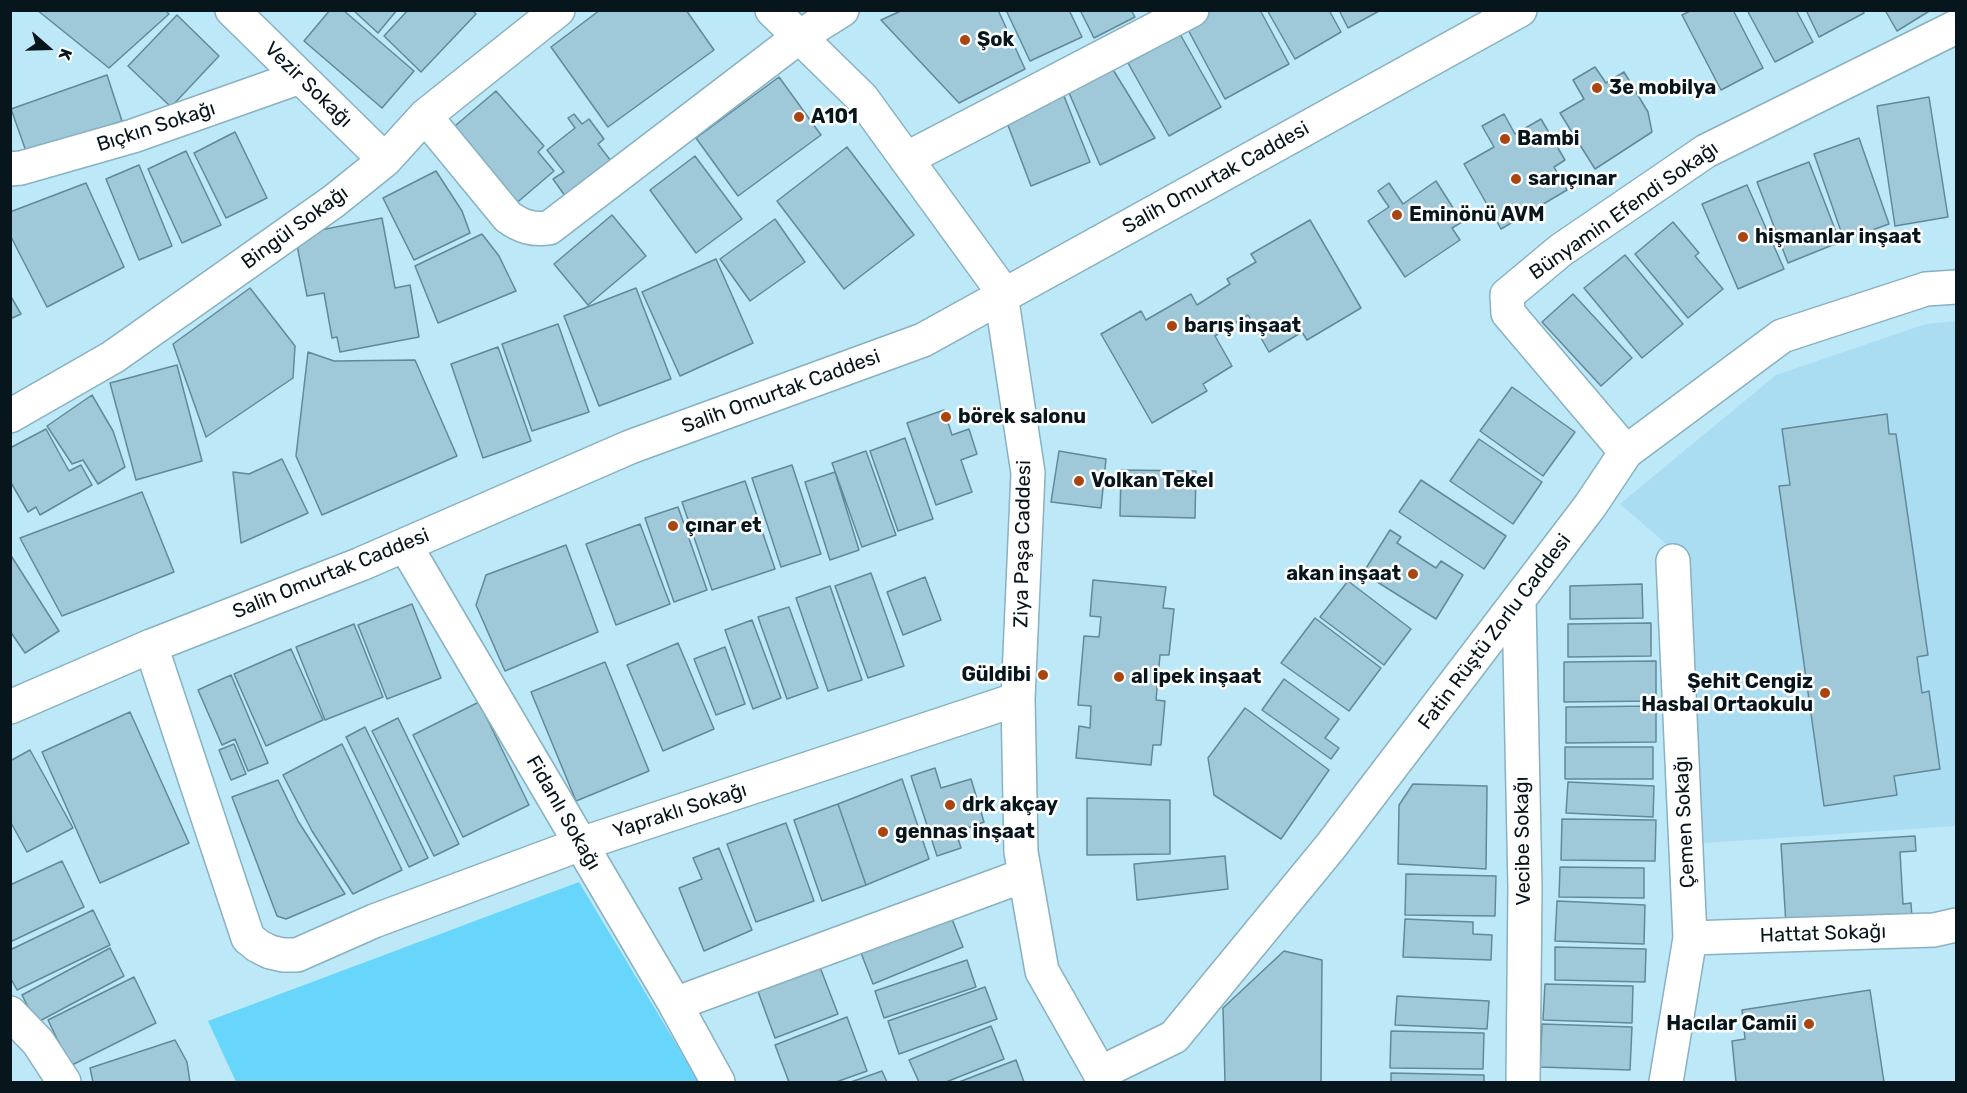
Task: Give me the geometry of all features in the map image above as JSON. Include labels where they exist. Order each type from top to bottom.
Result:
[{"type":"street","name":"Vezir Sokağı","points":[[232,10],[385,160]]},
{"type":"street","name":"Bingül Sokağı","points":[[10,416],[113,357],[334,201],[385,160],[425,116],[558,10]]},
{"type":"street","name":"Ziya Paşa Caddesi","points":[[772,10],[862,98],[1000,288],[1028,473],[1018,699],[1021,852],[1042,971],[1103,1078]]},
{"type":"street","points":[[425,116],[508,217],[527,228],[538,230],[549,228],[799,37],[842,10]]},
{"type":"street","points":[[906,159],[1192,10]]},
{"type":"street","name":"Salih Omurtak Caddesi","points":[[10,707],[151,646],[405,545],[630,447],[923,340],[1520,10]]},
{"type":"street","name":"Bünyamin Efendi Sokağı","points":[[1626,452],[1508,313],[1507,295],[1561,250],[1706,151],[1956,27]]},
{"type":"street","name":"Bıçkın Sokağı","points":[[10,169],[21,168],[133,136],[300,77]]},
{"type":"street","name":"Fatin Rüştü Zorlu Caddesi","points":[[1103,1078],[1174,1037],[1331,846],[1590,506],[1626,452],[1782,336],[1926,289],[1956,287]]},
{"type":"street","name":"Fidanlı Sokağı","points":[[405,545],[675,1005],[718,1083]]},
{"type":"street","name":"Çemen Sokağı","points":[[1666,1083],[1690,938],[1673,561]]},
{"type":"street","name":"Vecibe Sokağı","points":[[1519,600],[1525,888],[1523,1083]]},
{"type":"street","name":"Yapraklı Sokağı","points":[[151,646],[248,938],[270,952],[283,955],[297,955],[374,921],[581,844],[1018,699]]},
{"type":"street","points":[[675,1005],[1025,875]]},
{"type":"street","name":"Hattat Sokağı","points":[[1690,938],[1934,930],[1956,925]]},
{"type":"street","points":[[10,1012],[38,1042],[64,1083]]},
{"type":"shaded area","name":"Şehit Cengiz Hasbal Ortaokulu","points":[[1956,321],[1956,826],[1704,843],[1686,561],[1620,504],[1776,375],[1926,324]]},
{"type":"shaded area","points":[[579,882],[699,1082],[236,1082],[208,1021]]},
{"type":"building","points":[[37,10],[165,10],[169,14],[109,68]]},
{"type":"building","points":[[330,10],[343,10],[414,71],[382,108],[304,41]]},
{"type":"building","points":[[353,10],[397,10],[378,33]]},
{"type":"building","points":[[408,10],[472,10],[476,14],[421,72],[384,36]]},
{"type":"building","points":[[600,10],[686,10],[714,50],[608,127],[551,47]]},
{"type":"building","points":[[903,10],[998,10],[1025,69],[959,103],[881,20]]},
{"type":"building","points":[[1006,10],[1069,10],[1082,37],[1030,61]]},
{"type":"building","points":[[1080,10],[1131,10],[1135,17],[1094,38]]},
{"type":"building","points":[[1209,10],[1260,10],[1289,64],[1225,99],[1185,24]]},
{"type":"building","points":[[1267,10],[1329,10],[1341,32],[1295,59]]},
{"type":"building","points":[[1339,10],[1381,10],[1348,28]]},
{"type":"building","points":[[1692,10],[1733,10],[1763,68],[1721,90],[1682,15]]},
{"type":"building","points":[[1747,10],[1796,10],[1813,42],[1775,62]]},
{"type":"building","points":[[1806,10],[1863,10],[1864,13],[1819,37]]},
{"type":"building","points":[[1885,10],[1931,10],[1897,31]]},
{"type":"building","points":[[177,15],[219,56],[171,107],[128,66]]},
{"type":"building","points":[[1180,34],[1221,107],[1169,136],[1128,63]]},
{"type":"building","name":"sarıçınar","points":[[1595,67],[1606,83],[1624,72],[1648,112],[1652,132],[1595,169],[1560,113],[1584,99],[1573,80]]},
{"type":"building","points":[[1112,68],[1155,138],[1100,165],[1067,88]]},
{"type":"building","points":[[107,75],[122,121],[27,154],[11,109]]},
{"type":"building","points":[[779,77],[821,135],[738,196],[696,138]]},
{"type":"building","points":[[496,91],[544,146],[538,152],[554,171],[513,206],[449,131]]},
{"type":"building","points":[[1064,96],[1090,162],[1031,186],[1006,120]]},
{"type":"building","points":[[1929,97],[1948,217],[1895,226],[1877,106]]},
{"type":"building","points":[[574,114],[582,124],[589,119],[604,139],[598,144],[617,169],[570,203],[553,179],[564,172],[547,150],[575,128],[568,118]]},
{"type":"building","name":"sarıçınar","points":[[1504,114],[1515,134],[1541,119],[1565,160],[1554,167],[1567,190],[1501,229],[1464,164],[1494,147],[1482,126]]},
{"type":"building","points":[[235,132],[267,198],[226,218],[194,153]]},
{"type":"building","points":[[1859,138],[1889,224],[1844,240],[1814,154]]},
{"type":"building","points":[[847,147],[914,235],[844,289],[777,201]]},
{"type":"building","points":[[186,151],[221,225],[182,243],[148,169]]},
{"type":"building","points":[[695,156],[742,219],[696,253],[650,190]]},
{"type":"building","points":[[1809,162],[1840,242],[1788,263],[1757,182]]},
{"type":"building","points":[[139,165],[172,246],[139,260],[106,179]]},
{"type":"building","points":[[436,171],[462,211],[470,233],[414,260],[383,198]]},
{"type":"building","points":[[1436,181],[1462,222],[1452,228],[1460,240],[1405,277],[1368,221],[1389,207],[1378,191],[1389,183],[1403,204]]},
{"type":"building","points":[[86,183],[124,267],[47,307],[10,235],[10,212]]},
{"type":"building","name":"hişmanlar inşaat","points":[[1747,185],[1784,269],[1738,289],[1702,204]]},
{"type":"building","points":[[612,215],[646,256],[588,305],[554,264]]},
{"type":"building","points":[[382,218],[395,288],[410,285],[419,337],[340,352],[337,337],[332,338],[324,293],[307,296],[295,235]]},
{"type":"building","points":[[775,219],[805,262],[750,301],[720,259]]},
{"type":"building","name":"barış inşaat","points":[[1310,220],[1361,308],[1307,340],[1302,332],[1269,352],[1248,315],[1215,336],[1232,366],[1203,384],[1207,391],[1152,423],[1101,334],[1141,311],[1146,320],[1191,294],[1197,305],[1230,284],[1227,279],[1256,262],[1251,254]]},
{"type":"building","points":[[1673,222],[1699,253],[1695,256],[1723,289],[1688,318],[1635,254]]},
{"type":"building","points":[[482,234],[499,256],[516,291],[438,323],[415,266]]},
{"type":"building","points":[[1625,255],[1683,324],[1642,358],[1584,288]]},
{"type":"building","points":[[716,259],[753,343],[680,376],[642,292]]},
{"type":"building","points":[[250,288],[295,346],[293,378],[206,437],[173,344]]},
{"type":"building","points":[[636,288],[671,379],[599,406],[564,316]]},
{"type":"building","points":[[1573,294],[1632,358],[1601,386],[1542,322]]},
{"type":"building","points":[[10,295],[21,314],[10,319]]},
{"type":"building","points":[[558,324],[589,412],[532,431],[502,344]]},
{"type":"building","points":[[498,347],[531,441],[483,458],[451,364]]},
{"type":"building","points":[[308,352],[334,361],[415,360],[457,456],[322,515],[296,456]]},
{"type":"building","points":[[177,365],[202,461],[136,480],[110,383]]},
{"type":"building","points":[[1512,387],[1575,432],[1543,476],[1480,431]]},
{"type":"building","points":[[92,395],[113,431],[125,467],[98,484],[83,460],[72,464],[47,426]]},
{"type":"building","points":[[944,410],[952,435],[969,429],[977,454],[961,460],[972,492],[936,505],[907,423]]},
{"type":"building","points":[[1887,414],[1889,434],[1896,434],[1928,655],[1917,657],[1922,693],[1929,691],[1940,769],[1894,776],[1897,795],[1824,806],[1779,486],[1790,485],[1782,429]]},
{"type":"building","points":[[46,429],[69,471],[81,465],[92,485],[40,515],[36,507],[28,512],[10,481],[10,448]]},
{"type":"building","points":[[905,438],[933,519],[898,531],[870,451]]},
{"type":"building","points":[[1479,439],[1542,482],[1513,524],[1450,481]]},
{"type":"building","points":[[866,451],[896,535],[862,547],[832,463]]},
{"type":"building","name":"Volkan Tekel","points":[[1059,451],[1106,459],[1101,508],[1051,502]]},
{"type":"building","points":[[282,459],[308,513],[241,543],[233,472],[249,474]]},
{"type":"building","points":[[792,465],[821,554],[781,567],[752,478]]},
{"type":"building","points":[[1121,470],[1196,471],[1195,518],[1120,516]]},
{"type":"building","points":[[835,472],[859,550],[830,560],[805,482]]},
{"type":"building","points":[[1421,480],[1506,536],[1484,569],[1399,512]]},
{"type":"building","points":[[745,481],[775,569],[712,590],[682,502]]},
{"type":"building","points":[[142,492],[174,572],[62,616],[20,538]]},
{"type":"building","points":[[678,507],[707,590],[674,602],[645,518]]},
{"type":"building","points":[[640,524],[670,604],[616,625],[586,544]]},
{"type":"building","name":"akan inşaat","points":[[1390,530],[1401,537],[1397,543],[1436,568],[1441,561],[1463,575],[1436,619],[1363,573]]},
{"type":"building","points":[[566,545],[598,632],[505,671],[476,605],[486,575]]},
{"type":"building","points":[[10,554],[59,631],[25,653],[10,631]]},
{"type":"building","points":[[871,573],[904,666],[868,678],[835,586]]},
{"type":"building","points":[[925,577],[941,620],[903,635],[887,592]]},
{"type":"building","name":"al ipek inşaat","points":[[1093,580],[1166,587],[1163,608],[1174,609],[1169,655],[1160,655],[1156,700],[1165,701],[1161,745],[1153,745],[1151,765],[1076,758],[1079,726],[1090,728],[1091,706],[1078,705],[1084,636],[1099,637],[1101,617],[1090,616]]},
{"type":"building","name":"akan inşaat","points":[[1348,581],[1411,629],[1384,665],[1320,617]]},
{"type":"building","points":[[1642,584],[1643,618],[1570,619],[1570,586]]},
{"type":"building","points":[[830,586],[862,680],[828,691],[796,598]]},
{"type":"building","points":[[412,604],[441,678],[387,699],[358,625]]},
{"type":"building","points":[[789,607],[818,688],[787,699],[758,617]]},
{"type":"building","points":[[1315,618],[1381,668],[1349,711],[1281,663]]},
{"type":"building","points":[[752,620],[781,698],[753,709],[725,630]]},
{"type":"building","points":[[1651,623],[1651,656],[1568,657],[1568,624]]},
{"type":"building","points":[[354,624],[383,697],[325,720],[296,647]]},
{"type":"building","points":[[678,643],[714,729],[663,751],[627,665]]},
{"type":"building","points":[[725,647],[745,704],[716,715],[694,659]]},
{"type":"building","points":[[291,649],[323,720],[266,746],[234,674]]},
{"type":"building","points":[[1656,661],[1656,701],[1564,702],[1564,662]]},
{"type":"building","points":[[605,662],[649,771],[576,801],[531,692]]},
{"type":"building","points":[[231,675],[268,763],[248,771],[235,739],[222,745],[198,690]]},
{"type":"building","points":[[1284,679],[1339,719],[1325,738],[1339,748],[1331,759],[1262,710]]},
{"type":"building","points":[[479,702],[529,805],[463,837],[413,735]]},
{"type":"building","points":[[1656,706],[1656,742],[1566,743],[1566,707]]},
{"type":"building","points":[[1245,708],[1329,770],[1281,839],[1214,795],[1208,758]]},
{"type":"building","points":[[130,712],[189,843],[100,883],[42,752]]},
{"type":"building","points":[[398,718],[459,844],[434,856],[372,731]]},
{"type":"building","points":[[365,727],[428,858],[409,867],[346,737]]},
{"type":"building","points":[[234,744],[246,774],[231,780],[219,750]]},
{"type":"building","points":[[342,744],[402,870],[353,894],[312,831],[283,775]]},
{"type":"building","points":[[1565,747],[1653,747],[1653,779],[1565,779]]},
{"type":"building","points":[[30,750],[73,828],[27,852],[10,821],[10,761]]},
{"type":"building","name":"drk akçay","points":[[935,768],[941,788],[971,779],[984,822],[956,832],[961,848],[937,856],[911,776]]},
{"type":"building","name":"gennas inşaat","points":[[902,779],[929,859],[866,885],[838,804]]},
{"type":"building","points":[[278,780],[298,821],[345,894],[286,919],[277,916],[232,797]]},
{"type":"building","points":[[1568,782],[1654,786],[1653,817],[1566,813]]},
{"type":"building","points":[[1413,784],[1487,786],[1486,869],[1398,864],[1399,805]]},
{"type":"building","points":[[1087,798],[1170,800],[1170,854],[1087,855]]},
{"type":"building","points":[[838,804],[866,885],[822,901],[794,820]]},
{"type":"building","points":[[1562,819],[1656,820],[1655,861],[1561,860]]},
{"type":"building","points":[[786,823],[814,901],[756,922],[727,844]]},
{"type":"building","points":[[1915,836],[1916,851],[1900,852],[1903,904],[1911,903],[1912,918],[1786,925],[1781,844]]},
{"type":"building","points":[[719,848],[752,930],[704,951],[679,888],[702,879],[693,858]]},
{"type":"building","points":[[1225,856],[1228,889],[1137,900],[1134,864]]},
{"type":"building","points":[[62,861],[84,907],[10,942],[10,885]]},
{"type":"building","points":[[1560,867],[1644,868],[1644,898],[1559,897]]},
{"type":"building","points":[[1406,874],[1496,876],[1495,916],[1405,915]]},
{"type":"building","points":[[1557,901],[1645,905],[1644,944],[1555,941]]},
{"type":"building","points":[[948,909],[963,947],[873,984],[858,945]]},
{"type":"building","points":[[93,910],[110,945],[17,990],[10,977],[10,950]]},
{"type":"building","points":[[1405,919],[1473,922],[1473,934],[1492,935],[1491,960],[1403,957]]},
{"type":"building","points":[[1555,947],[1646,949],[1645,982],[1555,980]]},
{"type":"building","points":[[110,948],[124,976],[36,1023],[22,995]]},
{"type":"building","points":[[1284,951],[1322,960],[1321,1082],[1225,1082],[1223,1008]]},
{"type":"building","points":[[967,960],[976,987],[884,1018],[875,991]]},
{"type":"building","points":[[818,962],[838,1014],[775,1038],[756,986]]},
{"type":"building","points":[[134,977],[156,1023],[70,1066],[48,1020]]},
{"type":"building","points":[[1545,984],[1633,986],[1632,1023],[1543,1020]]},
{"type":"building","points":[[985,987],[997,1019],[899,1054],[888,1021]]},
{"type":"building","name":"Hacılar Camii","points":[[1870,990],[1884,1082],[1736,1082],[1732,1041],[1745,1039],[1742,1010]]},
{"type":"building","points":[[1397,996],[1489,1001],[1487,1029],[1395,1025]]},
{"type":"building","points":[[847,1017],[867,1071],[836,1082],[789,1082],[775,1045]]},
{"type":"building","points":[[1542,1024],[1632,1027],[1630,1070],[1540,1067]]},
{"type":"building","points":[[991,1026],[1004,1059],[946,1082],[919,1082],[909,1060]]},
{"type":"building","points":[[1391,1031],[1484,1033],[1483,1069],[1390,1068]]},
{"type":"building","points":[[175,1040],[187,1062],[190,1082],[93,1082],[90,1068]]},
{"type":"building","points":[[1016,1060],[1024,1082],[959,1082]]},
{"type":"building","points":[[882,1071],[887,1082],[851,1082]]},
{"type":"building","points":[[1391,1073],[1484,1075],[1484,1082],[1391,1082]]},
{"type":"place","name":"Şok","points":[[965,40]]},
{"type":"place","name":"3e mobilya","points":[[1597,88]]},
{"type":"place","name":"A101","points":[[799,117]]},
{"type":"place","name":"Bambi","points":[[1505,139]]},
{"type":"place","name":"sarıçınar","points":[[1516,179]]},
{"type":"place","name":"Eminönü AVM","points":[[1397,215]]},
{"type":"place","name":"hişmanlar inşaat","points":[[1743,237]]},
{"type":"place","name":"barış inşaat","points":[[1172,326]]},
{"type":"place","name":"börek salonu","points":[[946,417]]},
{"type":"place","name":"Volkan Tekel","points":[[1079,481]]},
{"type":"place","name":"çınar et","points":[[673,526]]},
{"type":"place","name":"akan inşaat","points":[[1413,574]]},
{"type":"place","name":"Güldibi","points":[[1043,675]]},
{"type":"place","name":"al ipek inşaat","points":[[1119,677]]},
{"type":"place","name":"Şehit Cengiz Hasbal Ortaokulu","points":[[1825,693]]},
{"type":"place","name":"drk akçay","points":[[950,805]]},
{"type":"place","name":"gennas inşaat","points":[[883,832]]},
{"type":"place","name":"Hacılar Camii","points":[[1809,1024]]}]
